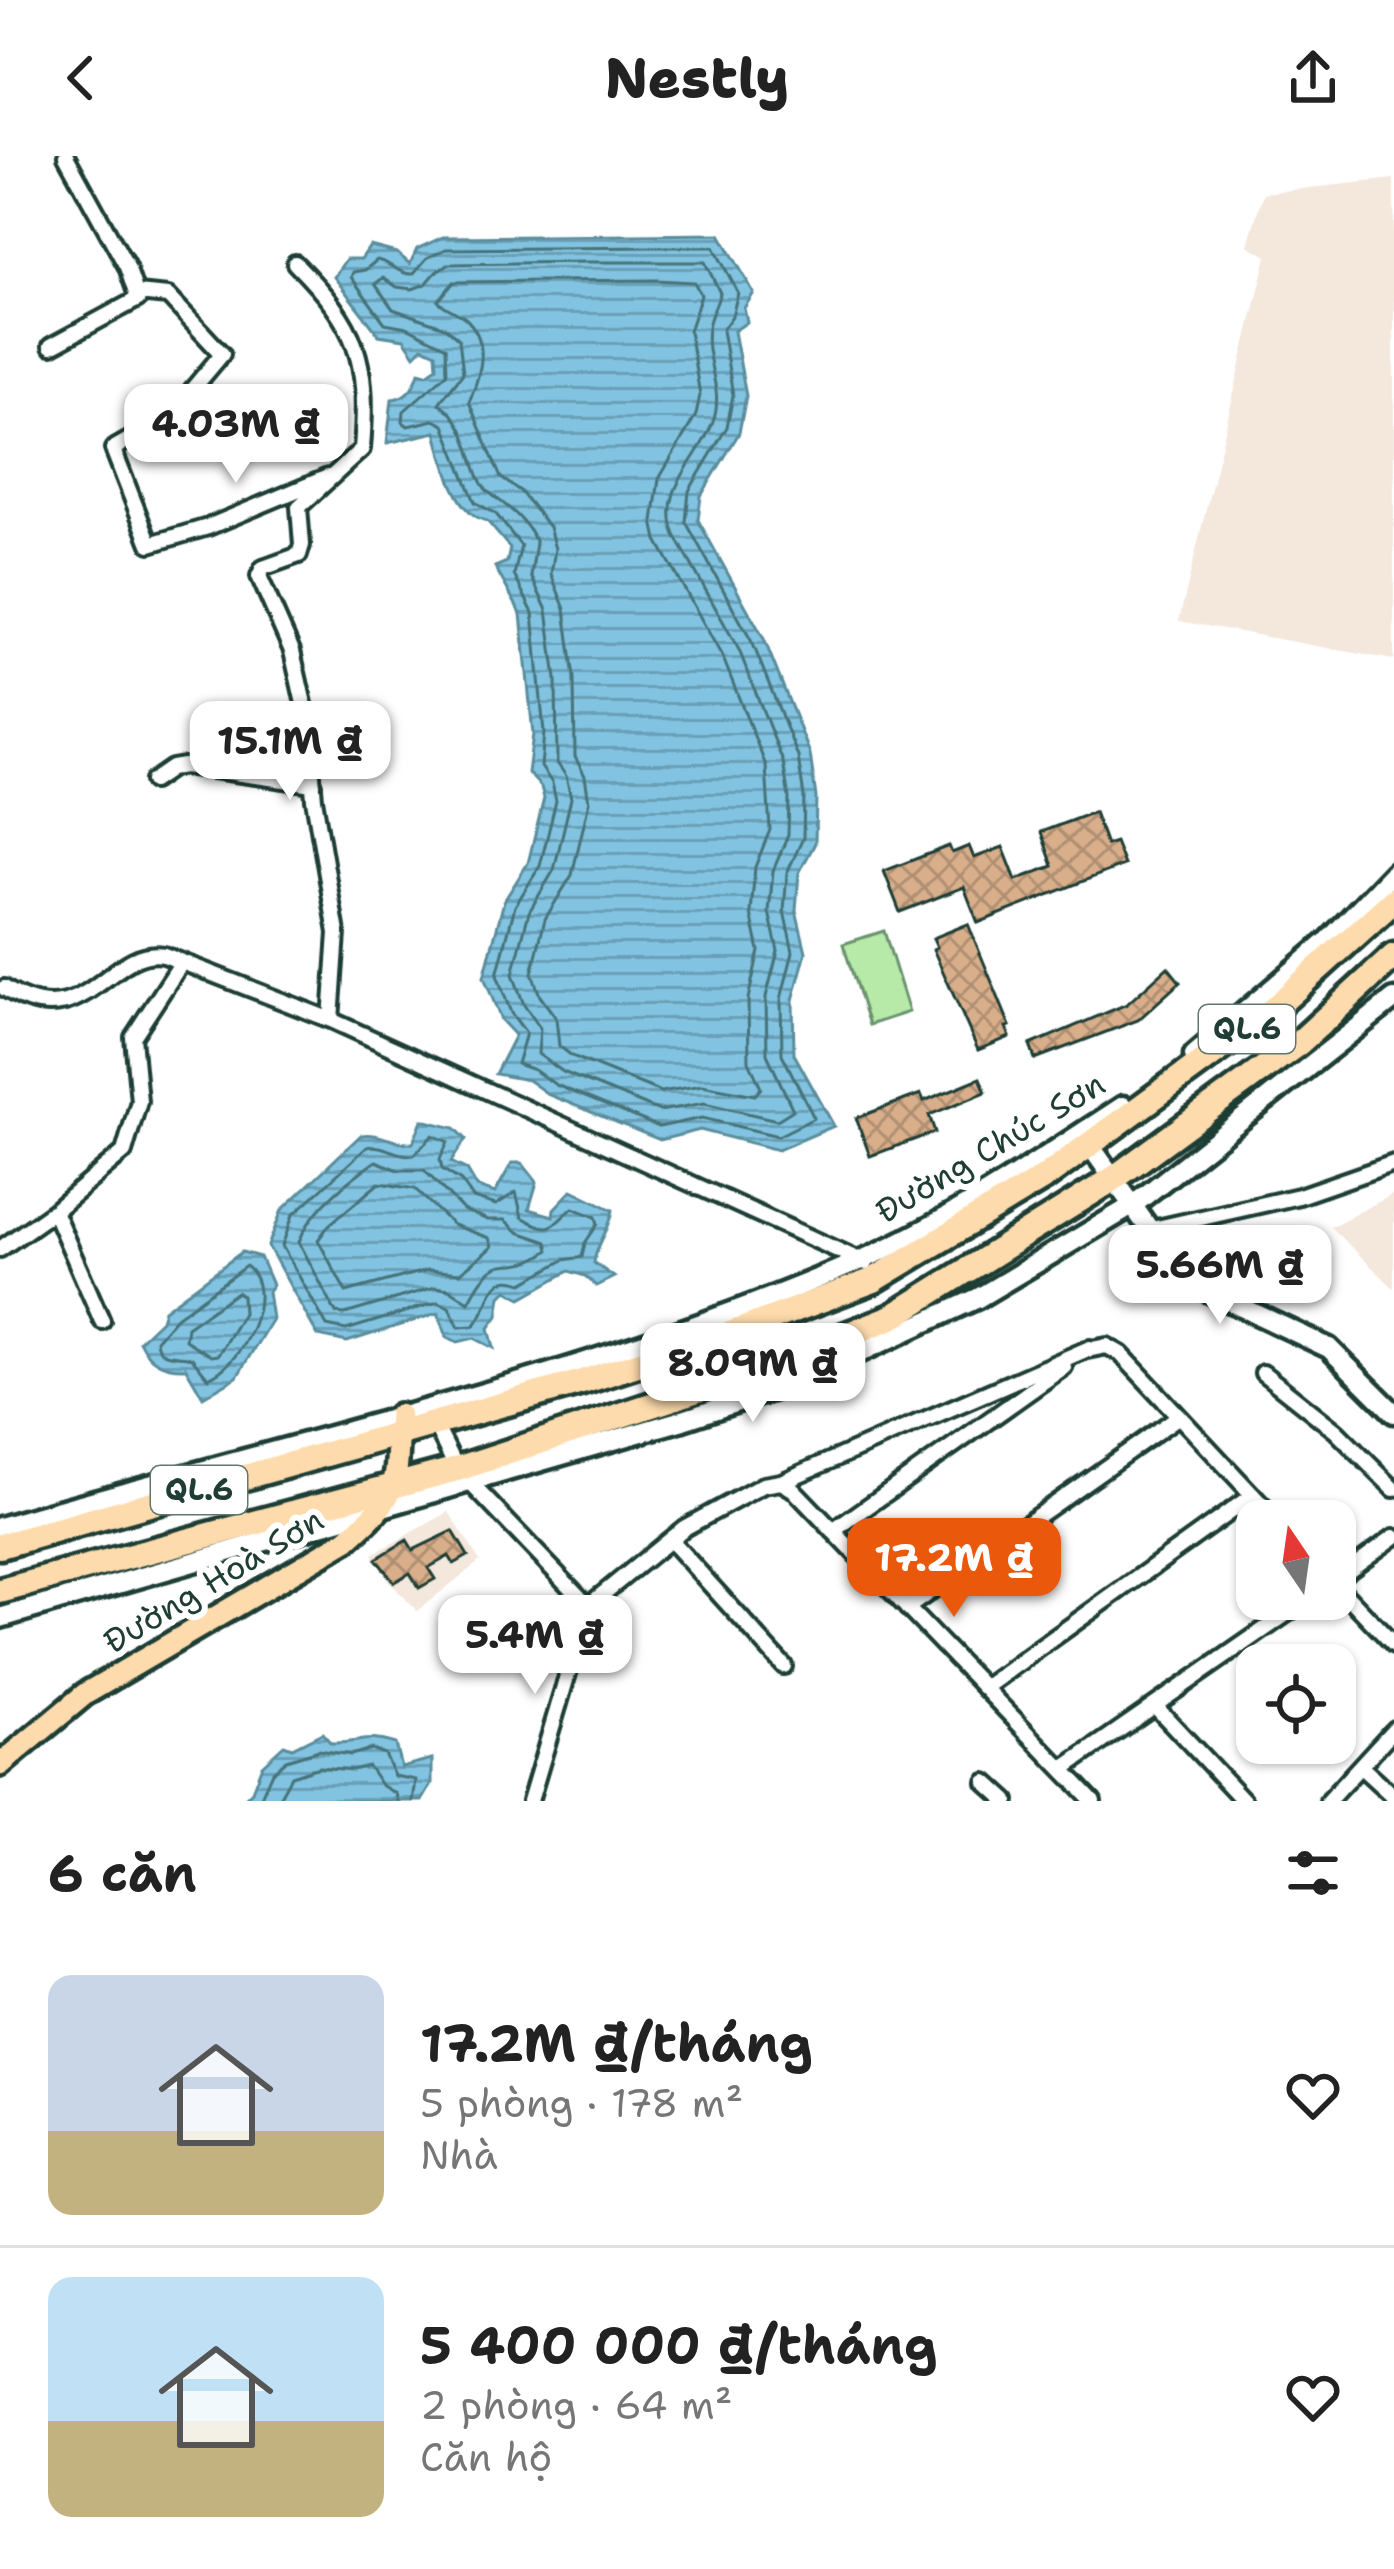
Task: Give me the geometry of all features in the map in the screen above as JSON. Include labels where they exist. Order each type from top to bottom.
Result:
[{"type":"highway","name":"Đường Chúc Sơn","points":[[0,1546],[430,1416],[733,1334],[887,1272],[1045,1177],[1269,1013],[1394,900]]},
{"type":"highway","name":"QL.6","points":[[0,1591],[396,1484],[464,1476],[892,1317],[1114,1180],[1300,1042],[1394,956]]},
{"type":"main road","points":[[396,1484],[399,1425]]},
{"type":"main road","name":"Đường Hoà Sơn","points":[[0,1765],[85,1694],[347,1540],[396,1484]]},
{"type":"street","points":[[66,156],[137,293]]},
{"type":"street","points":[[295,262],[340,313],[357,345],[363,447],[299,507],[302,545],[298,555],[263,568],[259,574],[299,677],[337,933],[331,1020]]},
{"type":"street","points":[[51,346],[132,304],[137,293]]},
{"type":"street","points":[[137,293],[168,296],[222,354],[170,416],[113,449],[150,544],[208,527],[338,473]]},
{"type":"street","points":[[153,781],[184,766],[314,784]]},
{"type":"street","name":"Đường Chúc Sơn","points":[[430,1416],[624,1350],[860,1261],[980,1199],[1156,1085],[1329,940],[1394,872]]},
{"type":"street","points":[[4,988],[24,1001],[54,1004],[83,994],[147,955],[164,956],[331,1020],[887,1272]]},
{"type":"street","points":[[0,1249],[124,1152],[140,1101],[133,1037],[180,965]]},
{"type":"street","points":[[0,1618],[380,1507],[464,1476],[789,1384],[978,1298],[1132,1206],[1394,999]]},
{"type":"street","points":[[1089,1144],[1191,1285],[1329,1348],[1394,1413]]},
{"type":"street","points":[[1148,1230],[1299,1196],[1392,1166]]},
{"type":"street","points":[[54,1210],[102,1321]]},
{"type":"street","points":[[530,1801],[588,1606],[684,1528],[763,1486],[1090,1348],[1107,1346],[1121,1354],[1257,1500]]},
{"type":"street","points":[[833,1531],[1090,1348]]},
{"type":"street","points":[[1262,1373],[1336,1431],[1394,1489]]},
{"type":"street","points":[[430,1416],[464,1476],[588,1606]]},
{"type":"street","points":[[907,1608],[1179,1416]]},
{"type":"street","name":"Đường Chúc Sơn","points":[[0,1527],[399,1425]]},
{"type":"street","points":[[781,1482],[793,1489],[1093,1801]]},
{"type":"street","points":[[985,1688],[1252,1495]]},
{"type":"street","points":[[1356,1566],[1394,1537]]},
{"type":"street","points":[[671,1541],[784,1666]]},
{"type":"street","points":[[1356,1605],[1394,1646]]},
{"type":"street","points":[[1063,1769],[1278,1620]]},
{"type":"street","points":[[1155,1706],[1244,1801]]},
{"type":"street","points":[[1328,1801],[1394,1729]]},
{"type":"street","points":[[1360,1766],[1394,1797]]},
{"type":"street","points":[[986,1782],[1007,1801]]},
{"type":"shaded area","points":[[1394,179],[1394,660],[1179,621],[1267,256],[1248,245],[1263,193]]},
{"type":"shaded area","points":[[1394,1194],[1394,1288],[1330,1227]]},
{"type":"shaded area","points":[[449,1512],[480,1561],[417,1611],[388,1580],[373,1554]]},
{"type":"green space","points":[[884,931],[909,1012],[869,1025],[843,944]]},
{"type":"water","points":[[720,234],[754,293],[744,308],[747,322],[734,331],[746,396],[739,433],[701,496],[698,520],[764,639],[810,754],[816,797],[815,843],[799,873],[796,910],[806,952],[793,1000],[794,1054],[834,1126],[778,1150],[700,1130],[660,1140],[549,1095],[528,1080],[495,1074],[515,1035],[501,1020],[484,977],[504,901],[528,863],[544,798],[528,773],[533,734],[521,614],[495,567],[507,562],[510,548],[459,497],[436,432],[387,443],[392,399],[410,390],[419,372],[427,374],[437,367],[436,353],[423,347],[415,355],[404,339],[379,335],[334,277],[346,259],[361,259],[370,246],[397,253],[410,264],[417,249],[443,237]]},
{"type":"water","points":[[422,1120],[455,1128],[466,1139],[451,1162],[467,1170],[477,1187],[495,1193],[512,1163],[522,1163],[537,1182],[529,1209],[553,1216],[572,1190],[613,1210],[594,1263],[614,1277],[596,1286],[569,1271],[521,1298],[507,1290],[489,1328],[494,1348],[474,1338],[458,1342],[447,1337],[438,1313],[347,1342],[318,1336],[268,1246],[282,1210],[361,1135],[413,1143]]},
{"type":"water","points":[[242,1252],[260,1257],[272,1285],[268,1292],[272,1319],[237,1377],[203,1397],[186,1368],[158,1363],[139,1341],[161,1320],[164,1310]]},
{"type":"water","points":[[322,1733],[331,1743],[395,1744],[401,1767],[432,1759],[432,1784],[422,1801],[242,1801],[252,1791],[262,1765],[284,1745],[292,1748]]},
{"type":"building","points":[[1094,812],[1106,845],[1115,842],[1124,865],[978,923],[964,887],[900,912],[884,871],[949,846],[952,853],[969,846],[974,858],[1003,847],[1016,880],[1053,866],[1041,832]]},
{"type":"building","points":[[968,924],[1010,1026],[1006,1027],[1010,1037],[978,1050],[933,949],[937,947],[933,938]]},
{"type":"building","points":[[1168,967],[1180,982],[1138,1020],[1035,1059],[1030,1045],[1127,1004]]},
{"type":"building","points":[[980,1078],[986,1092],[929,1115],[935,1132],[870,1156],[856,1118],[921,1094],[924,1101]]},
{"type":"building","points":[[453,1531],[468,1556],[454,1564],[449,1556],[428,1568],[435,1579],[419,1588],[410,1573],[394,1582],[376,1559],[407,1540],[413,1550]]}]
